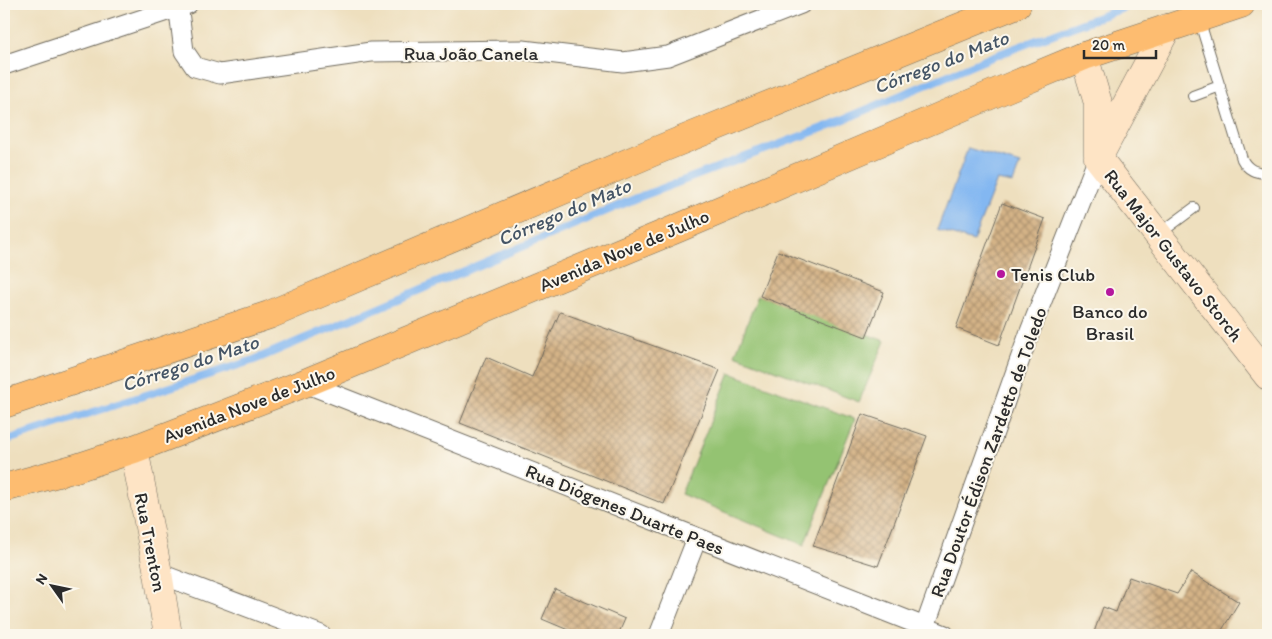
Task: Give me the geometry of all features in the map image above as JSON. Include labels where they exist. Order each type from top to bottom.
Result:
[{"type":"main road","points":[[4,404],[269,315],[662,148],[1017,4]]},
{"type":"main road","name":"Avenida Nove de Julho","points":[[4,488],[76,468],[134,449],[305,383],[676,229],[1084,56],[1241,4]]},
{"type":"street","name":"Rua João Canela","points":[[181,5],[184,51],[195,67],[220,74],[371,52],[522,50],[624,62],[668,56],[801,4]]},
{"type":"street","points":[[4,65],[181,5]]},
{"type":"street","name":"Rua Doutor Édison Zardetto de Toledo","points":[[924,631],[1029,334],[1098,158],[1167,28]]},
{"type":"street","name":"Rua Doutor Édison Zardetto de Toledo","points":[[1084,56],[1098,103],[1098,158]]},
{"type":"street","name":"Rua Major Gustavo Storch","points":[[1098,158],[1268,376]]},
{"type":"street","name":"Rua Diógenes Duarte Paes","points":[[305,383],[697,538],[924,631],[945,635]]},
{"type":"street","name":"Rua Trenton","points":[[134,449],[168,635]]},
{"type":"street","points":[[660,635],[697,538]]},
{"type":"street","points":[[158,573],[321,635]]},
{"type":"lane","points":[[1198,17],[1242,160],[1254,172],[1268,174]]},
{"type":"lane","points":[[1194,96],[1220,86]]},
{"type":"lane","points":[[1158,234],[1194,208]]},
{"type":"green space","points":[[758,295],[885,341],[859,402],[735,355]]},
{"type":"green space","points":[[730,373],[855,419],[804,545],[681,494]]},
{"type":"water","points":[[968,148],[1020,164],[1013,183],[997,180],[973,241],[937,230]]},
{"type":"building","name":"Tenis Club","points":[[1002,203],[1045,219],[999,345],[956,328]]},
{"type":"building","points":[[778,251],[884,292],[866,337],[760,296]]},
{"type":"building","points":[[560,312],[720,370],[664,504],[460,423],[486,357],[532,377]]},
{"type":"building","points":[[862,414],[927,436],[878,566],[813,546]]},
{"type":"building","points":[[1191,572],[1239,602],[1219,635],[1093,635],[1103,607],[1116,612],[1129,577],[1177,594]]},
{"type":"building","points":[[555,589],[625,619],[618,635],[580,635],[542,619]]},
{"type":"waterway","name":"Córrego do Mato","points":[[4,441],[254,360],[637,198],[828,126],[994,56],[1134,4]]},
{"type":"place","name":"Tenis Club","points":[[1001,274]]},
{"type":"place","name":"Banco do Brasil","points":[[1110,292]]}]
